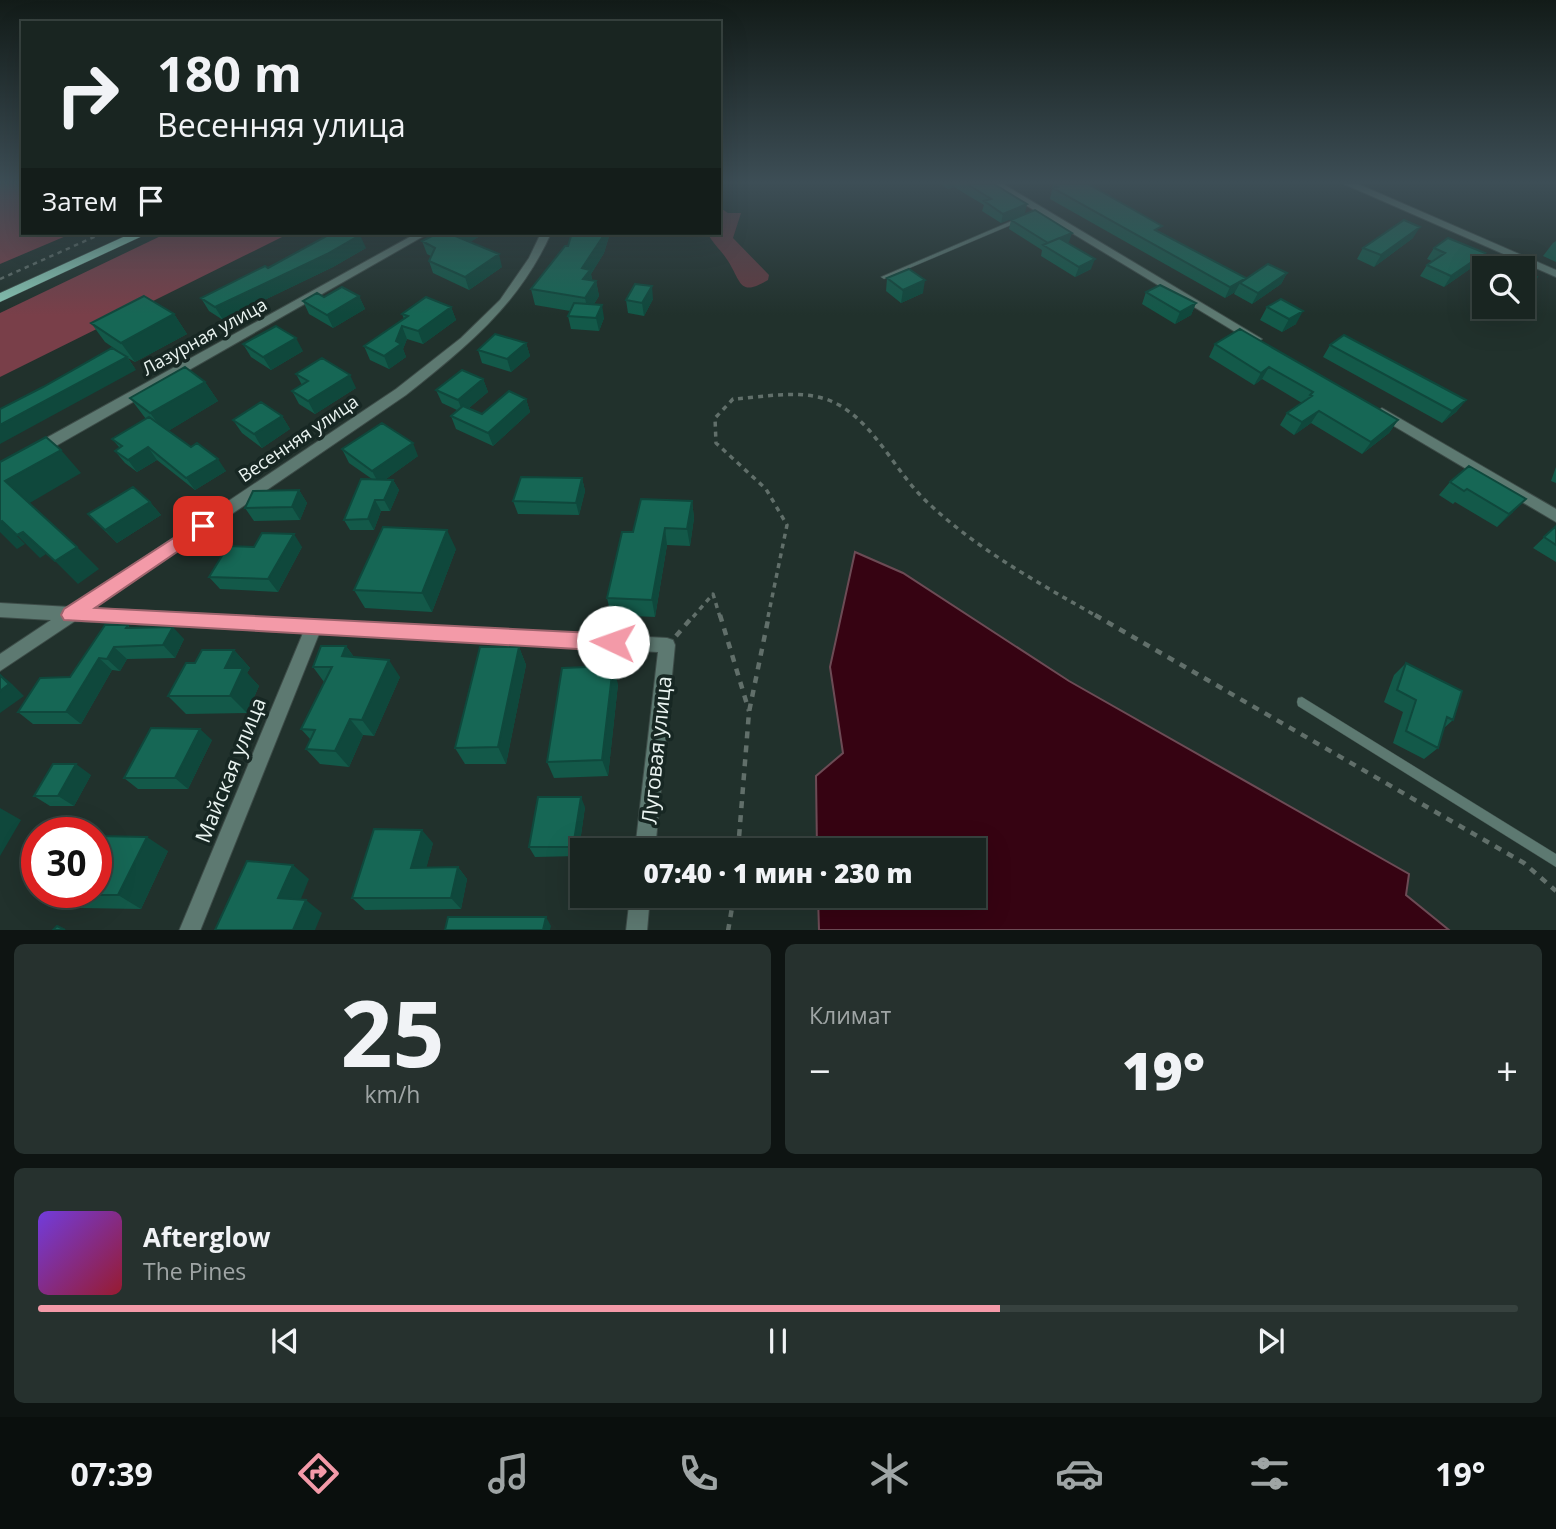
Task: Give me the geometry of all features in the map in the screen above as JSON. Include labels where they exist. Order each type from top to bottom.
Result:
[{"type":"main road","points":[[0,298],[138,235]]},
{"type":"street","points":[[1065,227],[1267,346]]},
{"type":"street","points":[[1449,227],[1556,274]]},
{"type":"street","name":"Лазурная улица","points":[[24,457],[421,235]]},
{"type":"street","name":"Весенняя улица","points":[[0,663],[401,392],[454,350],[494,313],[519,285],[539,253],[545,235]]},
{"type":"street","points":[[1376,410],[1556,516]]},
{"type":"street","points":[[0,610],[667,645]]},
{"type":"street","name":"Майская улица","points":[[189,930],[314,627]]},
{"type":"street","name":"Луговая улица","points":[[646,838],[667,645]]},
{"type":"street","points":[[636,930],[639,908]]},
{"type":"lane","points":[[884,277],[1002,227]]},
{"type":"lane","points":[[1302,702],[1556,861]]},
{"type":"path","points":[[0,279],[99,235]]},
{"type":"path","points":[[739,838],[749,712],[787,525],[766,489],[716,443],[715,418],[733,399],[804,394],[838,404],[862,424],[924,499],[998,559],[1524,863],[1556,891]]},
{"type":"path","points":[[667,645],[713,594],[749,712]]},
{"type":"path","points":[[728,930],[732,908]]},
{"type":"shaded area","points":[[0,227],[21,227],[21,235],[68,235],[0,264]]},
{"type":"shaded area","points":[[721,227],[736,227],[733,238],[769,275],[768,280],[751,287],[742,285],[726,257],[709,235],[721,235]]},
{"type":"shaded area","points":[[163,235],[286,235],[0,377],[0,313]]},
{"type":"shaded area","points":[[855,552],[903,573],[1069,681],[1409,874],[1406,895],[1449,930],[819,930],[818,908],[986,908],[986,838],[817,838],[816,776],[843,753],[830,667]]},
{"type":"building","points":[[1023,227],[1063,227],[1072,233],[1048,243]]},
{"type":"building","points":[[1123,227],[1160,227],[1155,230],[1246,278],[1230,287]]},
{"type":"building","points":[[1393,227],[1419,227],[1381,255],[1363,248]]},
{"type":"building","points":[[328,235],[360,235],[327,254],[215,307],[201,298],[265,266],[268,268]]},
{"type":"building","points":[[434,235],[453,235],[499,254],[465,277],[429,261],[435,248],[422,241]]},
{"type":"building","points":[[571,235],[603,235],[582,268],[590,270],[583,279],[596,281],[585,298],[531,289],[565,246],[568,246]]},
{"type":"building","points":[[1059,238],[1095,259],[1079,267],[1043,245]]},
{"type":"building","points":[[1448,238],[1485,253],[1472,256],[1472,262],[1451,276],[1427,265],[1445,253],[1434,248]]},
{"type":"building","points":[[1268,264],[1287,273],[1258,293],[1240,283]]},
{"type":"building","points":[[909,269],[925,280],[903,290],[887,278]]},
{"type":"building","points":[[635,284],[652,286],[642,303],[626,300]]},
{"type":"building","points":[[1160,285],[1196,303],[1180,312],[1146,292]]},
{"type":"building","points":[[342,287],[359,296],[327,315],[303,301],[317,293],[324,297]]},
{"type":"building","points":[[144,296],[174,314],[121,343],[91,323]]},
{"type":"building","points":[[426,297],[451,307],[418,331],[402,326],[396,341],[401,344],[384,356],[364,346],[408,316],[402,314]]},
{"type":"building","points":[[1281,299],[1303,311],[1289,319],[1267,307]]},
{"type":"building","points":[[574,303],[602,305],[596,318],[568,316]]},
{"type":"building","points":[[276,326],[296,338],[263,357],[243,344]]},
{"type":"building","points":[[1240,329],[1398,420],[1371,442],[1319,411],[1302,422],[1287,413],[1312,396],[1310,395],[1313,392],[1269,367],[1261,373],[1215,344]]},
{"type":"building","points":[[495,334],[526,343],[507,359],[478,350]]},
{"type":"building","points":[[1344,335],[1466,400],[1452,411],[1330,345]]},
{"type":"building","points":[[112,348],[127,357],[0,425],[0,409]]},
{"type":"building","points":[[322,358],[350,375],[308,401],[292,391],[308,381],[296,374]]},
{"type":"building","points":[[185,367],[205,382],[150,413],[130,398]]},
{"type":"building","points":[[462,370],[483,379],[458,400],[436,390]]},
{"type":"building","points":[[509,391],[526,399],[488,433],[451,416],[463,406],[482,414]]},
{"type":"building","points":[[261,402],[282,416],[254,434],[233,420]]},
{"type":"building","points":[[149,417],[191,447],[197,443],[218,459],[186,478],[148,447],[128,460],[115,451],[122,446],[112,439]]},
{"type":"building","points":[[382,423],[413,443],[372,471],[342,449]]},
{"type":"building","points":[[46,437],[61,450],[5,481],[77,547],[55,561],[23,532],[17,535],[0,522],[0,462]]},
{"type":"building","points":[[1469,466],[1526,499],[1509,514],[1450,482]]},
{"type":"building","points":[[521,477],[582,478],[576,503],[513,501]]},
{"type":"building","points":[[361,479],[393,480],[384,500],[375,500],[368,519],[344,520]]},
{"type":"building","points":[[133,487],[150,502],[105,530],[88,514]]},
{"type":"building","points":[[299,490],[292,507],[245,508],[253,491]]},
{"type":"building","points":[[641,499],[692,501],[687,529],[665,528],[652,600],[607,598],[622,532],[633,532]]},
{"type":"building","points":[[1556,526],[1556,545],[1544,537]]},
{"type":"building","points":[[383,527],[447,530],[422,593],[354,590]]},
{"type":"building","points":[[262,533],[294,534],[268,579],[209,577],[228,546],[254,547]]},
{"type":"building","points":[[105,625],[128,625],[126,628],[173,627],[163,645],[114,647],[107,659],[99,658],[66,712],[18,712],[40,678],[70,677]]},
{"type":"building","points":[[321,646],[346,646],[342,656],[389,660],[362,720],[350,719],[335,751],[306,749],[315,730],[301,729],[332,667],[313,667]]},
{"type":"building","points":[[480,647],[519,647],[498,747],[455,748]]},
{"type":"building","points":[[202,650],[234,650],[225,668],[243,668],[230,696],[168,696],[186,663],[195,663]]},
{"type":"building","points":[[1406,663],[1462,691],[1453,720],[1447,717],[1438,748],[1406,731],[1416,700],[1397,690]]},
{"type":"building","points":[[613,666],[602,760],[547,762],[562,668]]},
{"type":"building","points":[[0,675],[9,684],[0,691]]},
{"type":"building","points":[[151,728],[200,729],[175,778],[124,778]]},
{"type":"building","points":[[53,764],[76,764],[58,796],[34,796]]},
{"type":"building","points":[[538,797],[581,797],[574,838],[570,838],[570,847],[529,847]]},
{"type":"building","points":[[374,829],[422,830],[411,868],[458,867],[451,898],[352,898]]},
{"type":"building","points":[[112,836],[147,837],[118,895],[112,895]]},
{"type":"building","points":[[247,861],[293,865],[278,898],[306,900],[293,930],[215,930]]},
{"type":"building","points":[[448,917],[546,917],[543,930],[445,930]]},
{"type":"route","points":[[203,526],[70,615],[613,642]]}]
